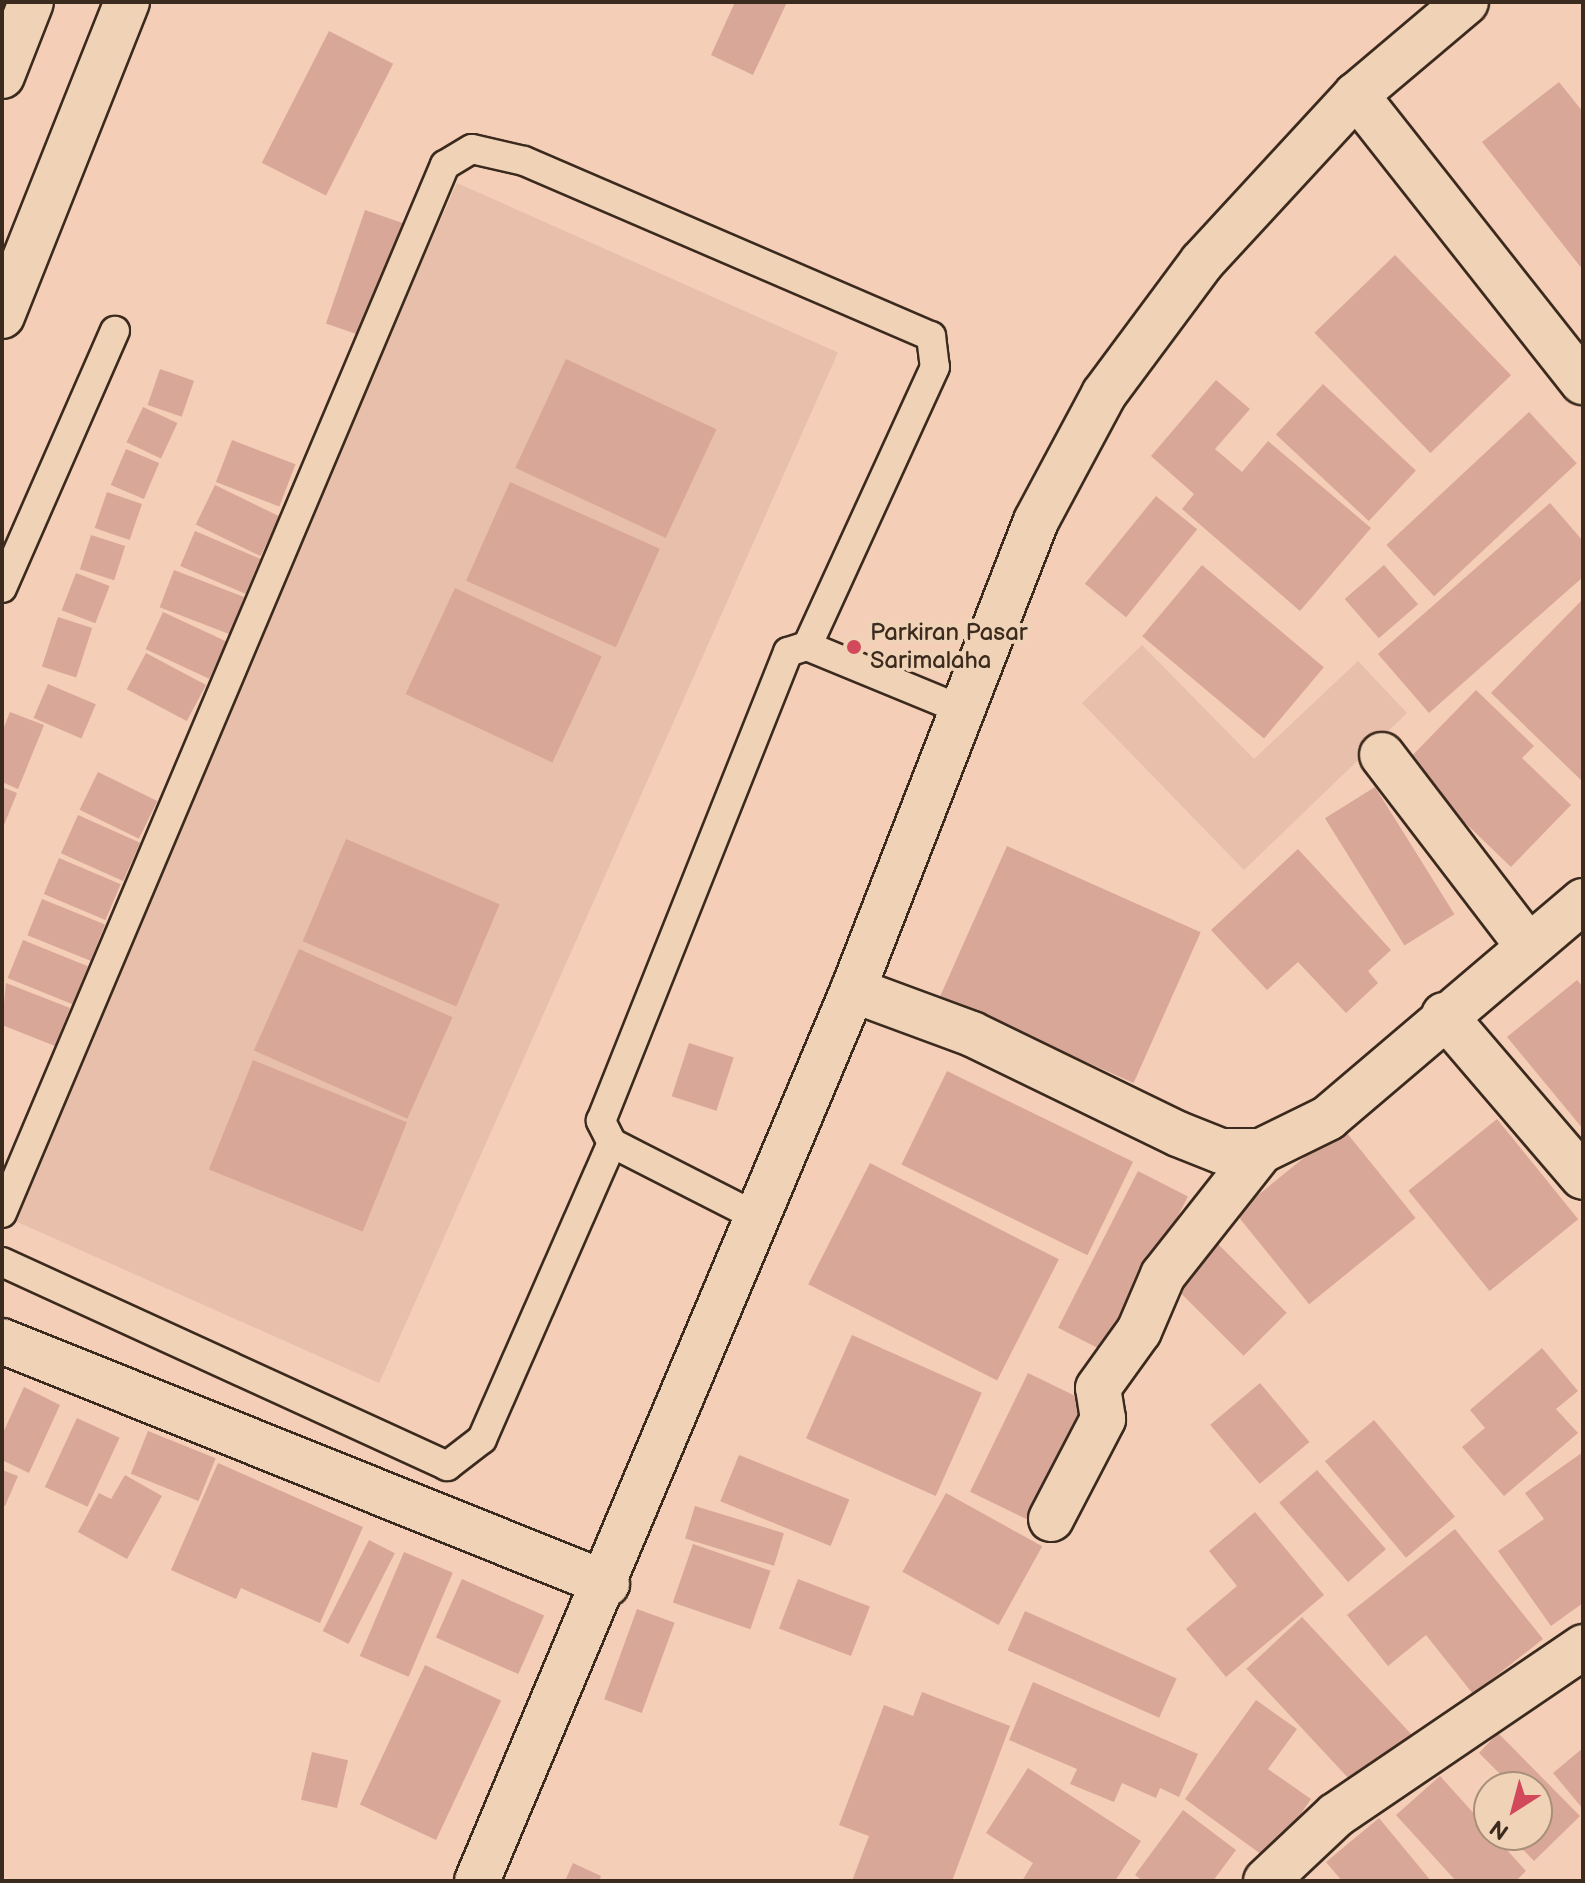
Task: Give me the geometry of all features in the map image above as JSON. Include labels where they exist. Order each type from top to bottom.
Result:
[{"type":"street","points":[[2,76],[31,2]]},
{"type":"street","points":[[2,316],[127,2]]},
{"type":"street","points":[[477,1881],[607,1584],[853,990],[960,709],[1036,521],[1104,394],[1202,262],[1356,95],[1466,2]]},
{"type":"street","points":[[1356,95],[1583,382]]},
{"type":"street","points":[[1382,755],[1528,946]]},
{"type":"street","points":[[1051,1519],[1103,1419],[1098,1388],[1139,1331],[1163,1275],[1261,1151],[1328,1118],[1444,1015],[1583,901]]},
{"type":"street","points":[[853,990],[972,1034],[1178,1134],[1221,1151],[1261,1151]]},
{"type":"street","points":[[1444,1015],[1583,1177]]},
{"type":"street","points":[[2,1341],[607,1584]]},
{"type":"street","points":[[1266,1881],[1336,1815],[1583,1647]]},
{"type":"lane","points":[[2,1213],[445,165],[472,149],[524,161],[931,336],[935,367],[807,646]]},
{"type":"lane","points":[[2,588],[115,331]]},
{"type":"lane","points":[[759,1218],[612,1143],[601,1121],[788,652],[807,646],[960,709]]},
{"type":"lane","points":[[2,1262],[447,1466],[482,1439],[612,1143]]},
{"type":"shaded area","points":[[457,183],[838,353],[379,1383],[2,1215],[2,1205]]},
{"type":"shaded area","points":[[1142,645],[1254,759],[1358,661],[1407,713],[1244,870],[1082,703]]},
{"type":"building","points":[[735,2],[787,2],[753,75],[711,55]]},
{"type":"building","points":[[329,31],[393,64],[326,196],[262,163]]},
{"type":"building","points":[[1559,82],[1583,112],[1583,270],[1482,142]]},
{"type":"building","points":[[365,210],[405,224],[366,337],[326,323]]},
{"type":"building","points":[[1395,255],[1511,375],[1430,453],[1314,333]]},
{"type":"building","points":[[566,359],[716,429],[666,538],[515,468]]},
{"type":"building","points":[[160,369],[194,381],[182,417],[148,405]]},
{"type":"building","points":[[1216,380],[1250,409],[1215,449],[1242,472],[1268,441],[1371,528],[1300,611],[1182,509],[1194,494],[1151,456]]},
{"type":"building","points":[[1323,384],[1416,471],[1369,521],[1276,434]]},
{"type":"building","points":[[143,407],[177,423],[161,458],[127,442]]},
{"type":"building","points":[[1529,412],[1577,463],[1434,596],[1386,545]]},
{"type":"building","points":[[232,440],[295,464],[279,506],[216,482]]},
{"type":"building","points":[[126,449],[159,463],[144,499],[111,485]]},
{"type":"building","points":[[510,482],[660,549],[616,647],[466,581]]},
{"type":"building","points":[[215,485],[280,517],[260,556],[196,525]]},
{"type":"building","points":[[107,492],[142,504],[130,540],[95,528]]},
{"type":"building","points":[[1156,496],[1197,529],[1126,617],[1085,584]]},
{"type":"building","points":[[1550,503],[1583,541],[1583,577],[1429,713],[1378,654]]},
{"type":"building","points":[[195,531],[260,559],[246,594],[180,566]]},
{"type":"building","points":[[91,535],[125,546],[114,580],[80,569]]},
{"type":"building","points":[[1202,565],[1324,667],[1264,738],[1142,636]]},
{"type":"building","points":[[1384,565],[1418,604],[1379,638],[1345,599]]},
{"type":"building","points":[[174,570],[244,597],[230,634],[160,607]]},
{"type":"building","points":[[76,573],[110,586],[95,623],[62,610]]},
{"type":"building","points":[[455,588],[602,656],[552,763],[406,694]]},
{"type":"building","points":[[1583,599],[1583,782],[1491,693]]},
{"type":"building","points":[[163,612],[226,642],[209,679],[146,649]]},
{"type":"building","points":[[58,617],[92,628],[76,678],[42,666]]},
{"type":"building","points":[[146,653],[206,685],[187,721],[127,689]]},
{"type":"building","points":[[48,684],[96,704],[81,738],[34,718]]},
{"type":"building","points":[[1476,690],[1534,746],[1522,758],[1571,805],[1511,867],[1404,764]]},
{"type":"building","points":[[10,712],[44,725],[18,789],[2,782],[2,732]]},
{"type":"building","points":[[98,772],[157,801],[139,839],[80,810]]},
{"type":"building","points":[[2,787],[17,793],[2,830]]},
{"type":"building","points":[[1375,787],[1454,914],[1404,945],[1325,818]]},
{"type":"building","points":[[78,815],[140,843],[123,881],[61,853]]},
{"type":"building","points":[[346,839],[500,904],[456,1006],[303,941]]},
{"type":"building","points":[[1007,846],[1201,932],[1134,1083],[940,997]]},
{"type":"building","points":[[1298,849],[1391,950],[1368,971],[1378,983],[1346,1013],[1298,962],[1267,990],[1211,930]]},
{"type":"building","points":[[59,858],[121,884],[105,920],[44,894]]},
{"type":"building","points":[[42,899],[105,924],[90,961],[27,935]]},
{"type":"building","points":[[23,940],[88,966],[73,1004],[8,978]]},
{"type":"building","points":[[299,949],[452,1017],[407,1119],[254,1050]]},
{"type":"building","points":[[1577,980],[1583,987],[1583,1129],[1507,1037]]},
{"type":"building","points":[[6,983],[70,1008],[55,1046],[2,1025]]},
{"type":"building","points":[[689,1043],[734,1058],[716,1111],[672,1096]]},
{"type":"building","points":[[253,1060],[407,1122],[363,1232],[209,1169]]},
{"type":"building","points":[[947,1071],[1133,1162],[1087,1255],[901,1164]]},
{"type":"building","points":[[1497,1119],[1578,1219],[1490,1291],[1408,1191]]},
{"type":"building","points":[[1342,1127],[1416,1218],[1309,1304],[1236,1213]]},
{"type":"building","points":[[870,1163],[1059,1259],[997,1380],[808,1284]]},
{"type":"building","points":[[1138,1171],[1188,1196],[1108,1353],[1058,1328]]},
{"type":"building","points":[[1216,1242],[1287,1313],[1244,1356],[1173,1285]]},
{"type":"building","points":[[852,1335],[982,1393],[936,1496],[806,1438]]},
{"type":"building","points":[[1542,1348],[1578,1391],[1556,1409],[1578,1433],[1504,1496],[1462,1447],[1485,1428],[1470,1410]]},
{"type":"building","points":[[1028,1373],[1096,1406],[1038,1525],[970,1492]]},
{"type":"building","points":[[1260,1383],[1309,1442],[1260,1484],[1210,1425]]},
{"type":"building","points":[[24,1387],[60,1405],[29,1473],[2,1460],[2,1435]]},
{"type":"building","points":[[77,1418],[120,1438],[87,1507],[45,1487]]},
{"type":"building","points":[[1374,1420],[1455,1517],[1406,1558],[1325,1461]]},
{"type":"building","points":[[148,1431],[216,1458],[198,1501],[131,1474]]},
{"type":"building","points":[[1583,1452],[1583,1603],[1551,1626],[1498,1551],[1544,1519],[1525,1493]]},
{"type":"building","points":[[739,1455],[849,1500],[831,1546],[720,1501]]},
{"type":"building","points":[[218,1463],[363,1527],[320,1623],[241,1588],[236,1599],[171,1570]]},
{"type":"building","points":[[2,1470],[18,1476],[5,1506],[2,1505]]},
{"type":"building","points":[[1317,1470],[1386,1549],[1348,1582],[1279,1503]]},
{"type":"building","points":[[125,1475],[162,1496],[127,1559],[78,1532],[99,1493],[111,1499]]},
{"type":"building","points":[[946,1493],[1042,1546],[999,1625],[902,1572]]},
{"type":"building","points":[[695,1506],[784,1533],[774,1566],[685,1539]]},
{"type":"building","points":[[1255,1512],[1324,1595],[1226,1677],[1186,1629],[1237,1586],[1209,1551]]},
{"type":"building","points":[[1455,1529],[1543,1639],[1473,1694],[1426,1635],[1388,1666],[1347,1615]]},
{"type":"building","points":[[369,1540],[395,1553],[349,1644],[323,1631]]},
{"type":"building","points":[[693,1544],[771,1571],[750,1629],[673,1603]]},
{"type":"building","points":[[404,1552],[453,1573],[409,1677],[360,1656]]},
{"type":"building","points":[[462,1579],[544,1616],[518,1674],[436,1637]]},
{"type":"building","points":[[798,1579],[870,1607],[851,1656],[779,1628]]},
{"type":"building","points":[[637,1609],[675,1623],[642,1713],[604,1699]]},
{"type":"building","points":[[1025,1611],[1177,1679],[1159,1718],[1008,1650]]},
{"type":"building","points":[[1302,1617],[1414,1737],[1358,1789],[1246,1669]]},
{"type":"building","points":[[425,1665],[501,1700],[436,1840],[360,1805]]},
{"type":"building","points":[[1033,1682],[1198,1754],[1179,1797],[1160,1788],[1156,1798],[1122,1783],[1114,1802],[1070,1784],[1077,1769],[1009,1740]]},
{"type":"building","points":[[922,1692],[1010,1726],[952,1881],[852,1881],[869,1836],[839,1825],[884,1705],[913,1716]]},
{"type":"building","points":[[1256,1700],[1297,1729],[1268,1769],[1311,1799],[1269,1860],[1185,1799]]},
{"type":"building","points":[[1498,1733],[1536,1771],[1497,1771],[1479,1753]]},
{"type":"building","points":[[1583,1748],[1583,1809],[1553,1773]]},
{"type":"building","points":[[312,1752],[348,1760],[337,1808],[301,1800]]},
{"type":"building","points":[[1028,1768],[1141,1841],[1115,1881],[1022,1881],[1033,1863],[986,1833]]},
{"type":"building","points":[[1440,1776],[1473,1812],[1473,1851],[1508,1851],[1526,1871],[1516,1881],[1456,1881],[1396,1815]]},
{"type":"building","points":[[1553,1789],[1580,1816],[1553,1842]]},
{"type":"building","points":[[1183,1810],[1236,1850],[1213,1881],[1143,1881],[1135,1875]]},
{"type":"building","points":[[1379,1818],[1431,1881],[1342,1881],[1326,1862]]},
{"type":"building","points":[[1524,1851],[1544,1851],[1534,1861]]},
{"type":"building","points":[[573,1863],[601,1876],[599,1881],[565,1881]]},
{"type":"place","name":"Parkiran Pasar Sarimalaha","points":[[854,647]]}]
